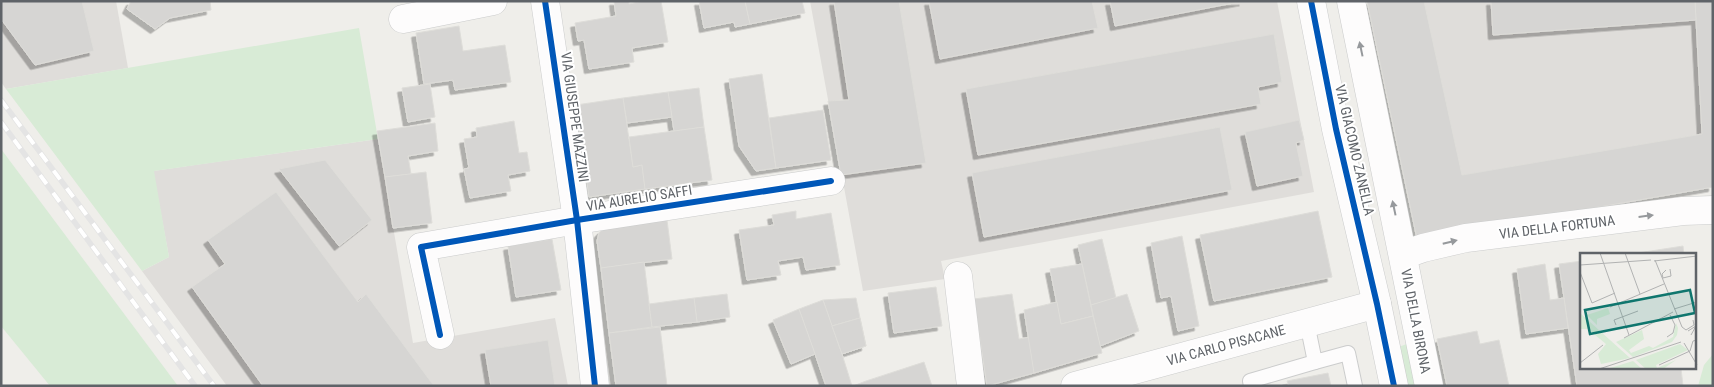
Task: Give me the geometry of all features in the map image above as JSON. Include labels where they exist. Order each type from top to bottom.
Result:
[{"type":"street","points":[[403,19],[493,1]]},
{"type":"street","name":"VIA GIUSEPPE MAZZINI","points":[[545,1],[577,220],[595,386]]},
{"type":"street","name":"VIA GIACOMO ZANELLA","points":[[1311,1],[1336,129],[1377,304]]},
{"type":"street","name":"VIA GIACOMO ZANELLA","points":[[1351,1],[1403,256]]},
{"type":"street","name":"VIA AURELIO SAFFI","points":[[440,335],[421,247],[831,180]]},
{"type":"street","name":"VIA DELLA FORTUNA","points":[[1403,256],[1423,248],[1466,238],[1713,210]]},
{"type":"street","name":"VIA DELLA BIRONA","points":[[1403,256],[1429,386]]},
{"type":"street","points":[[958,276],[970,386]]},
{"type":"street","points":[[1377,304],[1394,386]]},
{"type":"street","name":"VIA CARLO PISACANE","points":[[1074,386],[1131,378],[1307,323],[1377,304]]},
{"type":"lane","points":[[1307,323],[1315,362]]},
{"type":"lane","points":[[1251,386],[1250,382],[1348,353],[1355,386]]},
{"type":"shaded area","points":[[1,1],[116,1],[128,68],[6,89],[1,82]]},
{"type":"shaded area","points":[[810,1],[1277,1],[1314,192],[941,261],[945,279],[863,291]]},
{"type":"shaded area","points":[[1367,1],[1713,1],[1713,187],[1417,239]]},
{"type":"shaded area","points":[[378,139],[413,343],[555,318],[568,386],[227,386],[142,271],[169,257],[153,171]]},
{"type":"green space","points":[[359,28],[378,139],[154,171],[169,257],[142,271],[6,89]]},
{"type":"green space","points":[[1,149],[178,386],[50,386],[1,326]]},
{"type":"green space","points":[[1409,343],[1418,386],[1406,386],[1399,347]]},
{"type":"green space","points":[[1713,354],[1713,386],[1698,386],[1704,365]]},
{"type":"building","points":[[1,1],[82,1],[94,51],[35,65],[1,19]]},
{"type":"building","points":[[131,1],[210,1],[211,10],[170,18],[155,29],[127,9]]},
{"type":"building","points":[[614,1],[629,1],[629,4],[644,1],[661,1],[668,42],[632,48],[634,62],[589,69],[584,40],[578,41],[575,23],[616,16]]},
{"type":"building","points":[[699,1],[745,1],[750,24],[735,27],[734,22],[704,28]]},
{"type":"building","points":[[745,1],[802,1],[805,13],[750,24]]},
{"type":"building","points":[[834,1],[899,1],[926,163],[841,175],[828,101],[849,100]]},
{"type":"building","points":[[929,1],[1092,1],[1098,28],[940,59]]},
{"type":"building","points":[[1110,1],[1244,1],[1115,26]]},
{"type":"building","points":[[1367,1],[1424,1],[1462,175],[1702,134],[1695,1],[1713,1],[1713,187],[1417,239]]},
{"type":"building","points":[[1491,1],[1695,1],[1696,20],[1493,35]]},
{"type":"building","points":[[459,26],[463,51],[505,45],[511,82],[455,90],[453,80],[424,84],[416,33]]},
{"type":"building","points":[[1274,34],[1282,82],[1258,87],[1261,104],[978,155],[966,89]]},
{"type":"building","points":[[762,74],[776,168],[756,171],[739,146],[729,79]]},
{"type":"building","points":[[430,84],[435,117],[408,122],[402,88]]},
{"type":"building","points":[[699,88],[704,127],[674,131],[668,92]]},
{"type":"building","points":[[668,92],[672,117],[627,123],[623,98]]},
{"type":"building","points":[[623,98],[633,167],[642,165],[645,189],[589,197],[576,105]]},
{"type":"building","points":[[823,110],[831,160],[776,168],[769,118]]},
{"type":"building","points":[[1299,120],[1304,140],[1296,143],[1303,176],[1257,186],[1245,132]]},
{"type":"building","points":[[514,121],[519,153],[527,152],[530,171],[508,175],[511,191],[470,198],[464,169],[469,168],[464,139],[477,137],[476,128]]},
{"type":"building","points":[[435,123],[438,151],[408,156],[411,174],[385,177],[377,131]]},
{"type":"building","points":[[704,127],[712,180],[645,189],[642,165],[633,167],[629,137]]},
{"type":"building","points":[[1220,127],[1232,190],[984,237],[972,173]]},
{"type":"building","points":[[325,160],[372,220],[339,246],[279,169]]},
{"type":"building","points":[[426,172],[432,223],[393,228],[385,177]]},
{"type":"building","points":[[276,192],[358,302],[366,294],[434,386],[263,386],[192,287],[225,264],[208,240]]},
{"type":"building","points":[[796,211],[796,219],[831,213],[840,265],[806,270],[803,257],[778,261],[781,275],[747,280],[739,230],[774,225],[772,215]]},
{"type":"building","points":[[1318,211],[1332,277],[1214,301],[1200,235]]},
{"type":"building","points":[[667,220],[672,259],[601,268],[597,241],[602,230],[608,227]]},
{"type":"building","points":[[1182,236],[1199,326],[1178,331],[1171,296],[1161,298],[1151,243]]},
{"type":"building","points":[[552,239],[561,290],[516,297],[508,246]]},
{"type":"building","points":[[1102,239],[1116,298],[1091,305],[1078,245]]},
{"type":"building","points":[[1683,246],[1684,253],[1638,253]]},
{"type":"building","points":[[1580,261],[1580,370],[1681,370],[1683,386],[1577,386],[1559,264]]},
{"type":"building","points":[[644,262],[652,327],[609,333],[601,268]]},
{"type":"building","points":[[1082,264],[1093,316],[1061,324],[1050,269]]},
{"type":"building","points":[[1545,264],[1550,300],[1564,298],[1568,328],[1526,334],[1517,269]]},
{"type":"building","points":[[936,287],[942,326],[894,333],[888,293]]},
{"type":"building","points":[[727,294],[730,317],[697,322],[694,298]]},
{"type":"building","points":[[1012,294],[1019,339],[1030,337],[1034,373],[987,386],[974,299]]},
{"type":"building","points":[[1127,294],[1139,331],[1100,346],[1091,305]]},
{"type":"building","points":[[694,298],[697,322],[652,327],[649,304]]},
{"type":"building","points":[[856,298],[860,318],[832,326],[823,300]]},
{"type":"building","points":[[823,300],[852,386],[826,386],[799,309]]},
{"type":"building","points":[[1057,302],[1061,324],[1093,316],[1102,353],[1034,373],[1024,310]]},
{"type":"building","points":[[799,309],[815,354],[791,364],[773,320]]},
{"type":"building","points":[[860,318],[866,346],[842,354],[832,326]]},
{"type":"building","points":[[860,318],[866,346],[842,354],[832,326]]},
{"type":"building","points":[[660,327],[667,386],[616,386],[609,333]]},
{"type":"building","points":[[1477,331],[1480,344],[1499,340],[1509,386],[1447,386],[1437,339]]},
{"type":"building","points":[[548,340],[555,386],[491,386],[485,350]]},
{"type":"building","points":[[924,362],[932,386],[853,386],[866,381]]},
{"type":"building","points":[[1328,373],[1331,386],[1289,386],[1287,381]]},
{"type":"railway","points":[[1,100],[214,386]]},
{"type":"railway","points":[[1,122],[195,386]]},
{"type":"cycle path","points":[[545,1],[577,220],[595,386]]},
{"type":"cycle path","points":[[1311,1],[1336,129],[1394,386]]},
{"type":"cycle path","points":[[440,335],[421,247],[577,220],[831,181]]}]
